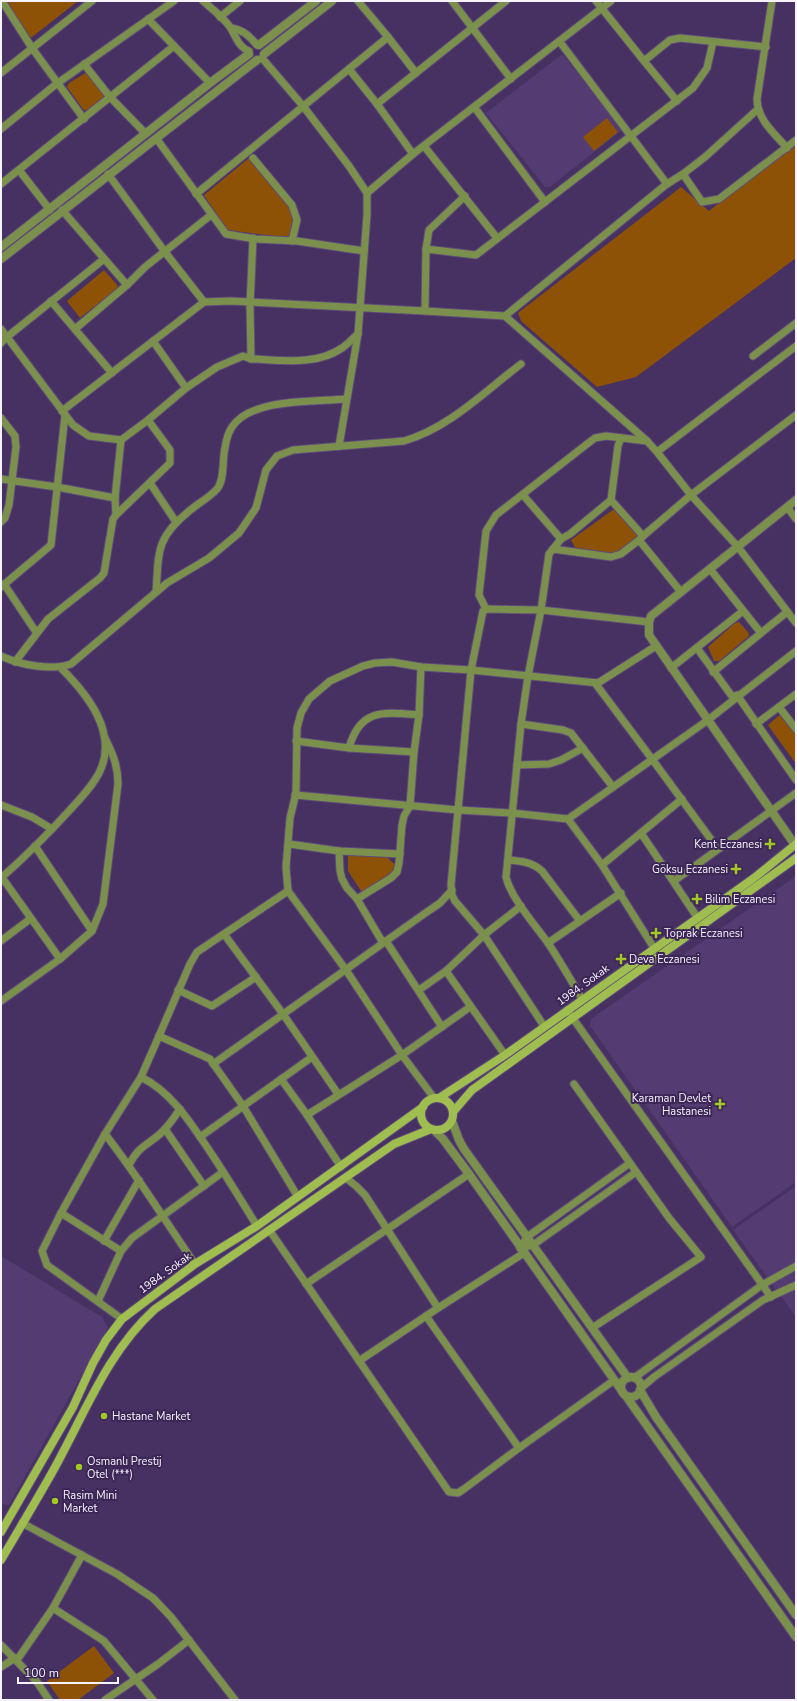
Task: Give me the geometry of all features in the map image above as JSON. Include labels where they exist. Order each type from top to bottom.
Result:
[{"type":"main road","name":"1984. Sokak","points":[[437,1098],[505,1055],[697,917],[754,878],[795,844]]},
{"type":"main road","points":[[1,1560],[49,1478],[89,1400],[124,1344],[140,1322],[155,1309],[394,1144],[433,1129],[442,1129],[447,1127],[452,1121],[453,1112],[472,1090],[796,858]]},
{"type":"main road","points":[[433,1129],[423,1122],[421,1112],[426,1103],[437,1098],[448,1103],[453,1112]]},
{"type":"main road","name":"1984. Sokak","points":[[1,1532],[73,1407],[100,1352],[122,1319],[195,1264],[257,1226],[423,1107]]},
{"type":"main road","points":[[140,1305],[148,1316]]},
{"type":"street","points":[[2,1],[32,48],[84,119]]},
{"type":"street","points":[[1,73],[92,1]]},
{"type":"street","points":[[160,1],[165,8]]},
{"type":"street","points":[[1,129],[58,83],[174,1]]},
{"type":"street","points":[[203,1],[231,28],[233,36],[242,47],[249,52],[252,58],[261,57]]},
{"type":"street","points":[[220,17],[240,1]]},
{"type":"street","points":[[1,246],[50,210],[145,133],[249,52],[252,46],[258,45],[316,1]]},
{"type":"street","points":[[1,259],[108,174],[332,1]]},
{"type":"street","points":[[358,1],[416,73]]},
{"type":"street","points":[[452,1],[511,79]]},
{"type":"street","points":[[377,104],[506,1]]},
{"type":"street","points":[[596,1],[677,101]]},
{"type":"street","points":[[367,193],[424,146],[475,108],[611,1]]},
{"type":"street","points":[[772,1],[766,47],[756,99],[758,109],[766,124],[786,148]]},
{"type":"street","points":[[148,19],[210,83]]},
{"type":"street","points":[[231,28],[237,28],[248,34],[263,49],[261,57]]},
{"type":"street","points":[[196,194],[388,37]]},
{"type":"street","points":[[644,61],[670,40],[680,38],[766,47]]},
{"type":"street","points":[[560,42],[630,136],[667,184],[668,183]]},
{"type":"street","points":[[426,249],[476,255],[693,88],[707,68],[713,42]]},
{"type":"street","points":[[1,184],[174,46]]},
{"type":"street","points":[[261,57],[303,106],[349,166],[367,193],[367,215],[358,334],[338,446]]},
{"type":"street","points":[[84,64],[110,97],[145,133]]},
{"type":"street","points":[[349,69],[414,154]]},
{"type":"street","points":[[475,108],[545,202]]},
{"type":"street","points":[[505,316],[668,183],[683,174],[705,157],[758,109]]},
{"type":"street","points":[[156,138],[226,234],[364,251]]},
{"type":"street","points":[[683,174],[702,202],[719,199],[796,140]]},
{"type":"street","points":[[424,146],[497,238]]},
{"type":"street","points":[[253,158],[292,204],[297,220],[292,241]]},
{"type":"street","points":[[19,170],[50,210]]},
{"type":"street","points":[[108,174],[204,302]]},
{"type":"street","points":[[424,311],[426,249],[429,230],[465,196]]},
{"type":"street","points":[[62,210],[127,285]]},
{"type":"street","points":[[75,329],[127,285],[145,267],[211,215]]},
{"type":"street","points":[[252,359],[250,302],[253,238]]},
{"type":"street","points":[[1,343],[104,259]]},
{"type":"street","points":[[51,301],[112,373]]},
{"type":"street","points":[[36,632],[3,585],[51,545],[64,413],[112,373],[204,302],[230,301],[505,316],[647,441],[691,496],[738,547],[796,623]]},
{"type":"street","points":[[753,356],[796,323]]},
{"type":"street","points":[[1,328],[73,425],[89,436],[121,440],[148,420],[186,388],[217,367],[243,356],[252,359],[315,359],[333,353],[342,348],[358,334]]},
{"type":"street","points":[[153,341],[186,388]]},
{"type":"street","points":[[657,452],[794,350]]},
{"type":"street","points":[[1,656],[15,662],[52,668],[61,668],[71,664],[167,583],[209,558],[239,533],[256,508],[266,470],[277,456],[293,450],[404,441],[421,436],[453,417],[521,364]]},
{"type":"street","points":[[156,592],[159,552],[162,541],[176,522],[220,484],[224,453],[231,429],[248,413],[260,408],[286,404],[346,399]]},
{"type":"street","points":[[553,549],[611,557],[621,554],[691,496],[796,415]]},
{"type":"street","points":[[1,418],[15,436],[16,447],[9,505],[5,518],[1,522]]},
{"type":"street","points":[[15,662],[36,632],[48,619],[100,578],[104,573],[113,519],[170,463],[170,450],[148,420]]},
{"type":"street","points":[[486,609],[479,595],[486,531],[496,515],[595,438],[606,436],[647,441]]},
{"type":"street","points":[[582,999],[548,943],[521,906],[508,884],[506,877],[521,724],[528,676],[541,610],[548,559],[553,549],[561,539],[570,534],[611,500],[618,446],[621,438]]},
{"type":"street","points":[[116,515],[115,498],[121,440]]},
{"type":"street","points":[[1,479],[57,487],[115,498]]},
{"type":"street","points":[[150,483],[176,522]]},
{"type":"street","points":[[523,495],[561,539]]},
{"type":"street","points":[[611,500],[681,592]]},
{"type":"street","points":[[795,844],[656,646],[649,635],[649,622],[651,616],[796,500]]},
{"type":"street","points":[[787,507],[796,519]]},
{"type":"street","points":[[710,569],[761,633]]},
{"type":"street","points":[[486,609],[541,610],[649,622]]},
{"type":"street","points":[[486,609],[483,611],[471,670],[452,890],[455,901],[484,935],[544,1026]]},
{"type":"street","points":[[671,668],[743,611]]},
{"type":"street","points":[[714,672],[787,612]]},
{"type":"street","points":[[437,1098],[402,1055],[346,970],[288,891],[286,867],[290,818],[295,795],[297,728],[301,713],[309,699],[330,681],[363,666],[375,663],[392,662],[421,667],[471,670],[595,683],[604,680],[656,646]]},
{"type":"street","points":[[698,648],[714,672],[736,697],[796,780]]},
{"type":"street","points":[[295,795],[568,819],[708,720],[796,651]]},
{"type":"street","points":[[357,899],[391,878],[397,872],[402,825],[404,816],[410,806],[414,752],[419,715],[421,667]]},
{"type":"street","points":[[1,1001],[60,959],[92,931],[103,904],[118,784],[118,770],[116,759],[105,738],[100,722],[91,703],[77,684],[61,668]]},
{"type":"street","points":[[595,683],[718,849]]},
{"type":"street","points":[[756,724],[796,694]]},
{"type":"street","points":[[779,707],[796,729]]},
{"type":"street","points":[[349,748],[356,728],[368,718],[387,713],[419,715]]},
{"type":"street","points":[[521,724],[563,730],[571,733],[613,787]]},
{"type":"street","points":[[60,959],[1,877],[52,829],[94,782],[100,772],[104,754],[105,738]]},
{"type":"street","points":[[296,741],[349,748],[414,752]]},
{"type":"street","points":[[517,765],[549,764],[561,760],[583,748]]},
{"type":"street","points":[[674,881],[796,793]]},
{"type":"street","points":[[602,864],[682,800]]},
{"type":"street","points":[[1,805],[32,817],[52,829]]},
{"type":"street","points":[[568,819],[602,864],[654,948]]},
{"type":"street","points":[[641,833],[697,917]]},
{"type":"street","points":[[289,844],[339,851],[400,854]]},
{"type":"street","points":[[35,846],[92,931]]},
{"type":"street","points":[[339,851],[340,871],[347,888],[357,899],[419,990],[442,1027]]},
{"type":"street","points":[[508,860],[524,861],[536,866],[542,871],[580,921]]},
{"type":"street","points":[[213,1064],[440,903],[452,890]]},
{"type":"street","points":[[122,1319],[47,1265],[43,1259],[42,1251],[61,1213],[106,1134],[141,1077],[178,990],[197,952],[288,891]]},
{"type":"street","points":[[548,943],[621,893]]},
{"type":"street","points":[[419,990],[446,971],[484,935],[521,906]]},
{"type":"street","points":[[1,941],[30,919]]},
{"type":"street","points":[[224,934],[283,1014],[338,1094]]},
{"type":"street","points":[[446,971],[505,1055]]},
{"type":"street","points":[[178,990],[212,1006],[256,977]]},
{"type":"street","points":[[307,1115],[338,1094],[402,1055],[470,1007]]},
{"type":"street","points":[[567,1010],[771,1297]]},
{"type":"street","points":[[159,1036],[210,1059],[243,1106],[298,1197]]},
{"type":"street","points":[[200,1137],[312,1057]]},
{"type":"street","points":[[141,1077],[159,1088],[180,1109],[200,1137],[257,1226]]},
{"type":"street","points":[[281,1079],[307,1115],[341,1167]]},
{"type":"street","points":[[574,1084],[636,1172],[701,1257],[592,1328]]},
{"type":"street","points":[[129,1165],[136,1152],[165,1129],[180,1109]]},
{"type":"street","points":[[452,1121],[464,1149],[592,1328],[631,1378],[639,1382],[641,1389],[656,1417],[796,1615]]},
{"type":"street","points":[[165,1129],[204,1186]]},
{"type":"street","points":[[433,1129],[443,1139],[469,1174],[613,1381],[624,1394],[796,1637]]},
{"type":"street","points":[[106,1134],[129,1165],[195,1264]]},
{"type":"street","points":[[522,1250],[527,1237],[630,1163]]},
{"type":"street","points":[[98,1301],[121,1251],[132,1238],[223,1172]]},
{"type":"street","points":[[359,1362],[522,1250],[533,1245],[636,1172]]},
{"type":"street","points":[[306,1284],[469,1174]]},
{"type":"street","points":[[346,1178],[360,1189],[387,1228],[438,1308]]},
{"type":"street","points":[[104,1241],[139,1180]]},
{"type":"street","points":[[61,1213],[121,1251]]},
{"type":"street","points":[[270,1231],[449,1492],[458,1492],[464,1489],[613,1381]]},
{"type":"street","points":[[624,1394],[621,1385],[762,1285],[796,1266]]},
{"type":"street","points":[[624,1394],[636,1396],[654,1377],[763,1300],[796,1285]]},
{"type":"street","points":[[426,1316],[519,1448]]},
{"type":"street","points":[[22,1523],[117,1574],[153,1598],[171,1617],[236,1700]]},
{"type":"street","points":[[1,1667],[16,1659],[53,1608],[82,1555]]},
{"type":"street","points":[[53,1608],[104,1641],[154,1700]]},
{"type":"street","points":[[105,1700],[158,1664],[189,1640]]},
{"type":"street","points":[[1,1645],[37,1682],[49,1700]]},
{"type":"shaded area","points":[[11,1],[78,1],[29,38],[7,3]]},
{"type":"shaded area","points":[[561,55],[564,56],[622,130],[550,187],[545,187],[486,113]]},
{"type":"shaded area","points":[[87,72],[104,93],[104,96],[103,99],[87,111],[83,109],[67,87],[69,83]]},
{"type":"shaded area","points":[[607,118],[618,132],[594,151],[583,137]]},
{"type":"shaded area","points":[[796,141],[796,258],[636,377],[597,387],[521,321],[518,313],[681,187],[709,211]]},
{"type":"shaded area","points":[[249,158],[282,195],[291,212],[293,221],[289,238],[227,230],[204,195]]},
{"type":"shaded area","points":[[104,270],[119,287],[80,318],[67,301]]},
{"type":"shaded area","points":[[614,509],[637,535],[635,540],[617,554],[576,549],[571,540]]},
{"type":"shaded area","points":[[739,622],[748,632],[749,636],[719,661],[714,661],[708,647],[735,623]]},
{"type":"shaded area","points":[[782,713],[796,731],[796,764],[768,725]]},
{"type":"shaded area","points":[[348,854],[387,857],[395,865],[395,872],[363,894],[348,871]]},
{"type":"shaded area","name":"Karaman Devlet Hastanesi","points":[[796,876],[796,1182],[732,1227],[590,1026],[591,1019]]},
{"type":"shaded area","points":[[796,1186],[796,1317],[733,1230]]},
{"type":"shaded area","points":[[1,1256],[102,1317],[108,1328],[9,1505],[1,1504]]},
{"type":"shaded area","points":[[94,1646],[114,1673],[78,1700],[60,1700],[47,1681]]},
{"type":"place","name":"Kent Eczanesi","points":[[770,844]]},
{"type":"place","name":"Göksu Eczanesi","points":[[736,869]]},
{"type":"place","name":"Bilim Eczanesi","points":[[697,899]]},
{"type":"place","name":"Toprak Eczanesi","points":[[656,933]]},
{"type":"place","name":"Deva Eczanesi","points":[[621,959]]},
{"type":"place","name":"Karaman Devlet Hastanesi","points":[[720,1104]]},
{"type":"place","name":"Hastane Market","points":[[104,1416]]},
{"type":"place","name":"Osmanlı Prestij Otel (***)","points":[[79,1467]]},
{"type":"place","name":"Rasim Mini Market","points":[[55,1501]]}]
